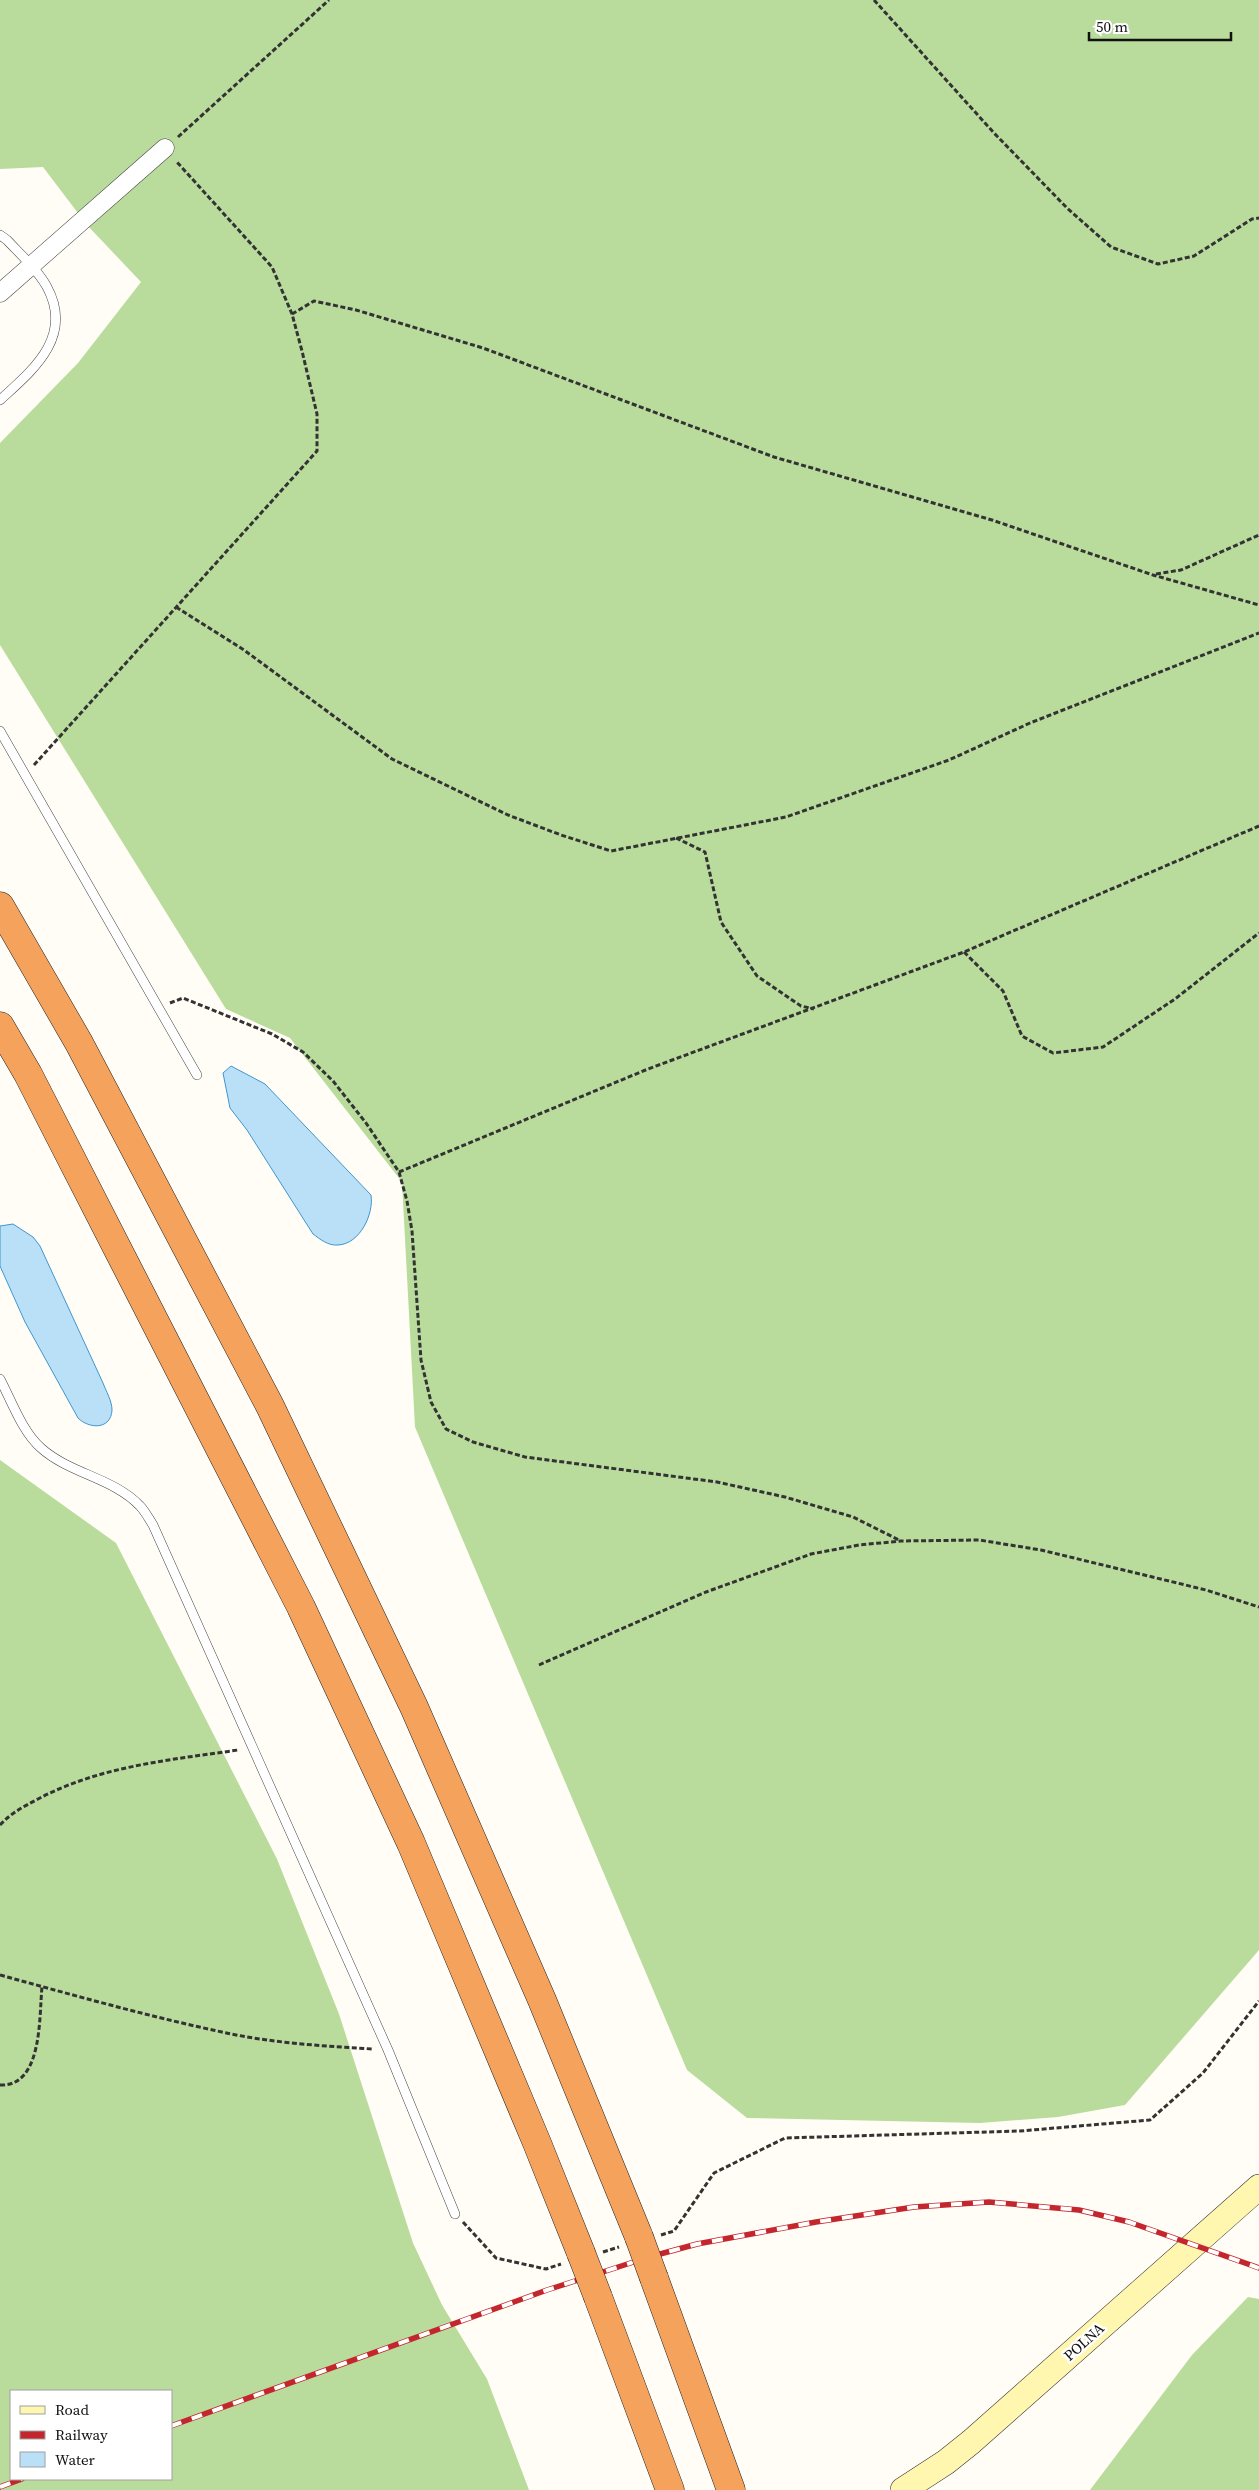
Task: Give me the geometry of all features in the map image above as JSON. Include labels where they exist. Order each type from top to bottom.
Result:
[{"type":"highway","points":[[0,906],[79,1043],[270,1406],[414,1707],[546,2009],[641,2239],[731,2490]]},
{"type":"highway","points":[[0,1026],[28,1074],[302,1608],[411,1843],[534,2134],[598,2297],[670,2490]]},
{"type":"street","points":[[0,293],[165,148]]},
{"type":"street","name":"POLNA","points":[[903,2490],[946,2462],[971,2442],[1259,2187]]},
{"type":"lane","points":[[0,234],[47,287],[55,312],[55,330],[49,349],[38,365],[0,400]]},
{"type":"lane","points":[[0,731],[197,1075]]},
{"type":"lane","points":[[0,1379],[24,1426],[40,1448],[56,1460],[124,1494],[140,1506],[153,1526],[388,2050],[456,2214]]},
{"type":"path","points":[[25,775],[316,451],[316,414],[292,314],[272,267],[165,148],[329,0]]},
{"type":"path","points":[[874,0],[994,133],[1067,208],[1112,247],[1158,264],[1194,256],[1252,219],[1259,218]]},
{"type":"path","points":[[292,314],[314,301],[356,310],[465,342],[774,457],[992,520],[1153,574],[1259,605]]},
{"type":"path","points":[[1153,574],[1181,570],[1259,535]]},
{"type":"path","points":[[176,607],[244,650],[392,759],[508,815],[611,851],[786,816],[931,766],[1030,723],[1259,633]]},
{"type":"path","points":[[399,1172],[648,1069],[815,1009],[964,952],[1259,826]]},
{"type":"path","points":[[674,837],[706,852],[721,922],[757,976],[801,1006],[815,1009]]},
{"type":"path","points":[[964,952],[1003,991],[1022,1036],[1053,1053],[1103,1048],[1176,999],[1259,933]]},
{"type":"path","points":[[158,1008],[184,998],[272,1034],[303,1052],[333,1081],[366,1122],[399,1172],[407,1201],[412,1230],[421,1360],[430,1402],[446,1429],[473,1442],[525,1457],[717,1482],[784,1497],[852,1517],[901,1541]]},
{"type":"path","points":[[539,1666],[602,1636],[706,1592],[811,1554],[859,1545],[901,1541],[979,1540],[1041,1550],[1206,1590],[1259,1607]]},
{"type":"path","points":[[0,1825],[10,1814],[61,1787],[113,1770],[252,1748]]},
{"type":"path","points":[[0,1975],[223,2033],[305,2045],[388,2050]]},
{"type":"path","points":[[0,2085],[8,2085],[26,2074],[35,2054],[42,1987]]},
{"type":"path","points":[[456,2214],[496,2258],[546,2269],[641,2239],[674,2231],[714,2173],[785,2138],[1020,2131],[1150,2120],[1203,2074],[1259,2001]]},
{"type":"green space","points":[[0,0],[1259,0],[1259,1950],[1125,2105],[1058,2117],[980,2123],[747,2118],[687,2070],[415,1427],[402,1182],[290,1038],[226,1009],[0,645],[0,443],[78,363],[141,282],[87,225],[43,167],[0,169]]},
{"type":"green space","points":[[0,1460],[116,1543],[277,1859],[339,2014],[413,2243],[442,2305],[487,2379],[529,2490],[0,2490]]},
{"type":"green space","points":[[1248,2297],[1259,2299],[1259,2490],[1090,2490],[1192,2355]]},
{"type":"water","points":[[231,1066],[265,1084],[371,1195],[368,1219],[359,1234],[353,1239],[346,1243],[334,1245],[324,1242],[313,1234],[247,1130],[230,1108],[223,1073]]},
{"type":"water","points":[[13,1224],[33,1237],[40,1246],[103,1383],[112,1407],[111,1417],[104,1424],[93,1426],[78,1418],[25,1322],[0,1266],[0,1226]]},
{"type":"railway","points":[[172,2426],[547,2290],[649,2257],[697,2244],[816,2222],[914,2207],[989,2202],[1079,2210],[1129,2222],[1259,2268]]},
{"type":"railway","points":[[0,2487],[19,2480]]}]
